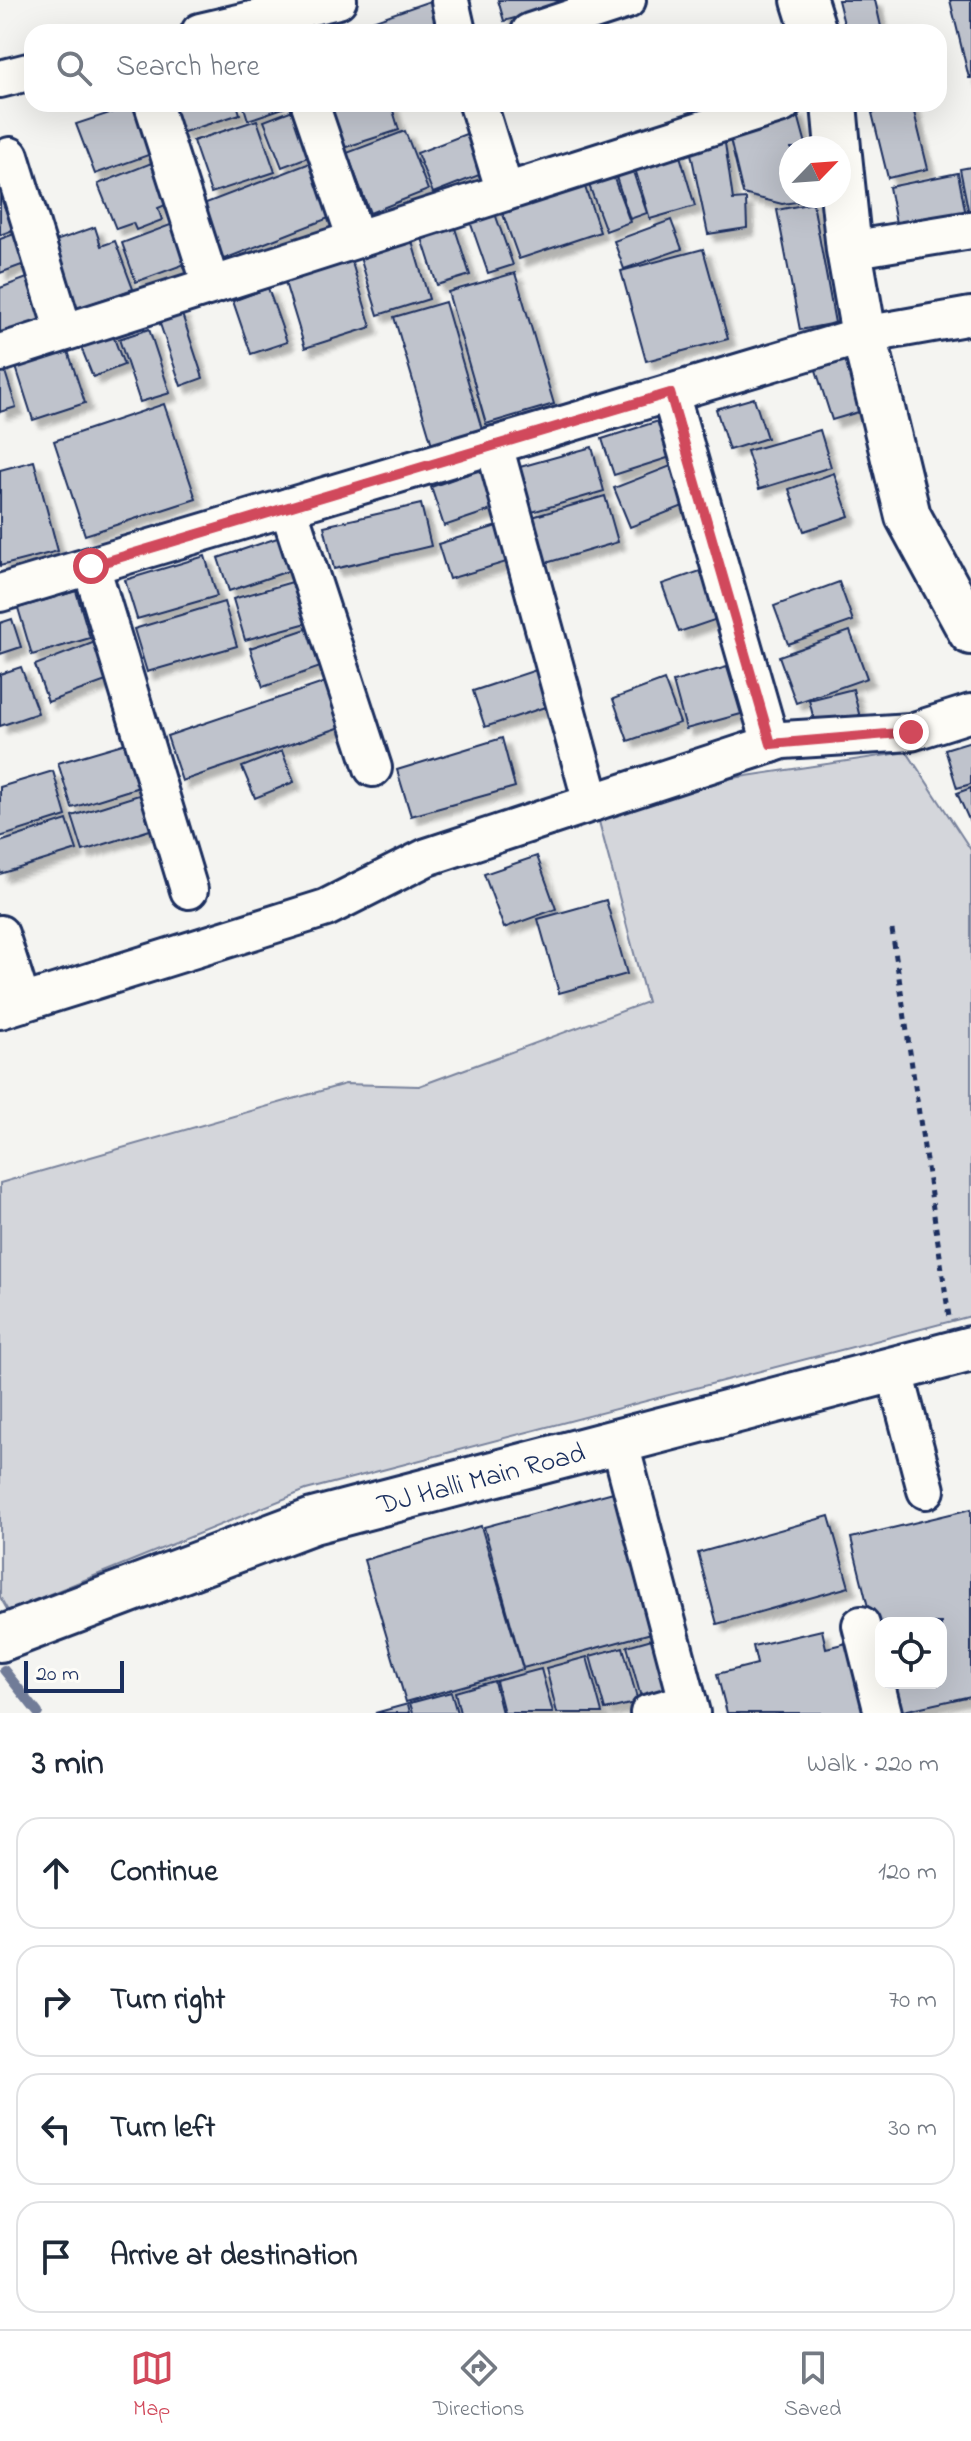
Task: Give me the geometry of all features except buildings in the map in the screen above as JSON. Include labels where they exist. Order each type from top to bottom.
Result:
[{"type":"street","points":[[234,24],[338,0]]},
{"type":"street","points":[[554,24],[627,0]]},
{"type":"street","points":[[804,0],[812,24]]},
{"type":"street","points":[[0,79],[24,73]]},
{"type":"street","points":[[156,112],[211,285]]},
{"type":"street","points":[[313,112],[356,239]]},
{"type":"street","points":[[480,112],[505,192]]},
{"type":"street","points":[[0,353],[757,112]]},
{"type":"street","points":[[835,112],[837,136]]},
{"type":"street","points":[[10,156],[64,332]]},
{"type":"street","points":[[845,208],[864,335],[908,516],[969,623]]},
{"type":"street","points":[[849,250],[971,230]]},
{"type":"street","points":[[0,593],[864,335],[971,316]]},
{"type":"street","points":[[670,393],[771,744]]},
{"type":"street","points":[[494,445],[592,803]]},
{"type":"street","points":[[288,507],[373,768]]},
{"type":"street","points":[[91,566],[189,890]]},
{"type":"street","points":[[0,934],[11,1006],[326,908],[427,857],[771,744],[911,732],[971,713]]},
{"type":"street","name":"DJ Halli Main Road","points":[[0,1639],[313,1521],[963,1351]]},
{"type":"street","points":[[894,1368],[926,1490]]},
{"type":"street","points":[[619,1440],[690,1707],[649,1713]]},
{"type":"street","points":[[861,1625],[883,1713]]},
{"type":"path","points":[[892,930],[963,1351]]},
{"type":"shaded area","points":[[907,752],[971,850],[971,1316],[306,1490],[8,1611],[0,1597],[0,1183],[345,1084],[419,1086],[647,1002],[593,799]]},
{"type":"waterway","points":[[4,1670],[38,1713]]},
{"type":"route","points":[[91,566],[670,393],[771,744],[783,740],[911,732]]}]
